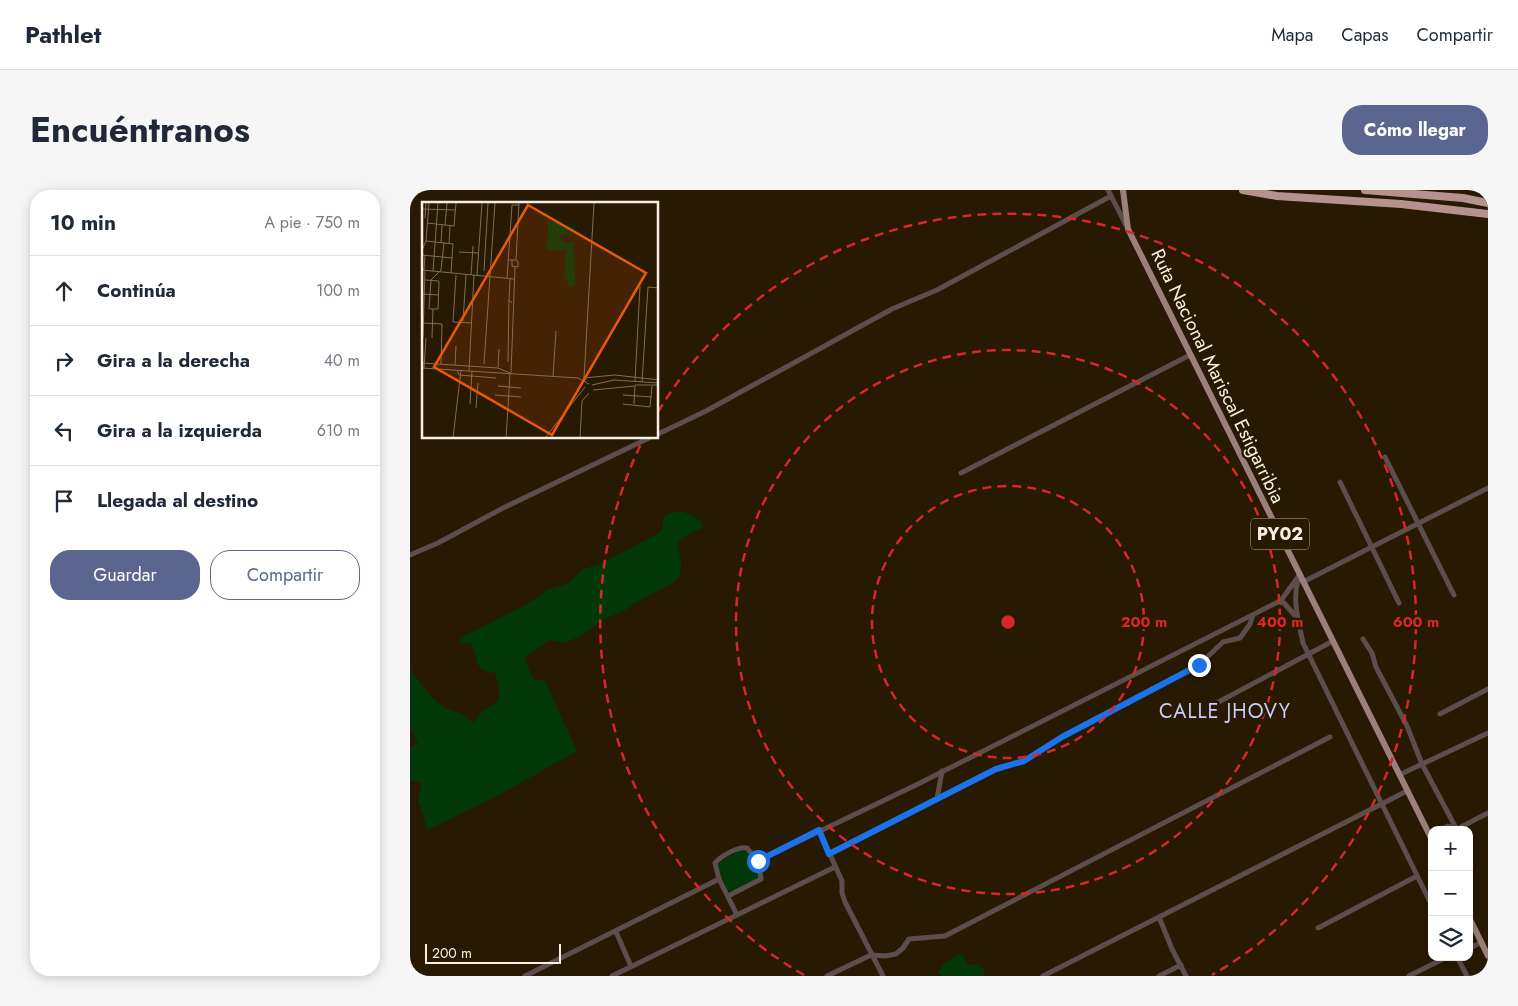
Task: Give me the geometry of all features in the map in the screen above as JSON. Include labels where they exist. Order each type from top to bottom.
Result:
[{"type":"highway","points":[[1243,190],[1277,196],[1401,204],[1488,214]]},
{"type":"highway","points":[[1365,190],[1453,197],[1488,202]]},
{"type":"main road","name":"Ruta Nacional Mariscal Estigarribia","points":[[1123,190],[1128,229],[1428,830]]},
{"type":"main road","points":[[1473,925],[1488,956]]},
{"type":"street","points":[[659,434],[706,411],[892,309],[937,290],[1110,193],[1128,229]]},
{"type":"street","points":[[961,473],[1190,355]]},
{"type":"street","points":[[410,555],[438,543],[503,508],[647,439]]},
{"type":"street","points":[[1385,457],[1454,595]]},
{"type":"street","points":[[1340,482],[1400,603]]},
{"type":"street","points":[[1303,582],[1488,488]]},
{"type":"street","points":[[758,861],[1278,602],[1300,574]]},
{"type":"street","points":[[1300,574],[1295,592],[1303,643],[1428,898]]},
{"type":"street","points":[[1278,602],[1284,603],[1298,619]]},
{"type":"street","points":[[829,854],[996,769],[1024,761],[1062,737],[1199,665],[1224,642],[1240,638],[1250,624],[1254,614]]},
{"type":"street","points":[[1364,639],[1372,653],[1376,667],[1407,726],[1422,764],[1455,826]]},
{"type":"street","points":[[1211,706],[1333,641]]},
{"type":"street","points":[[1440,714],[1488,689]]},
{"type":"street","points":[[1399,775],[1488,734]]},
{"type":"street","points":[[827,976],[871,955],[885,956],[896,954],[909,939],[945,936],[1330,737]]},
{"type":"street","points":[[937,799],[942,771]]},
{"type":"street","points":[[1043,976],[1407,791]]},
{"type":"street","points":[[1463,826],[1488,813]]},
{"type":"street","points":[[819,830],[842,881],[842,893],[845,902],[883,976]]},
{"type":"street","points":[[728,896],[761,879],[758,861],[747,848],[742,847],[717,861],[715,866],[719,879],[737,915]]},
{"type":"street","points":[[612,976],[836,867]]},
{"type":"street","points":[[1318,928],[1417,876]]},
{"type":"street","points":[[525,976],[719,879]]},
{"type":"street","points":[[1160,917],[1172,949],[1186,976]]},
{"type":"street","points":[[616,932],[631,966]]},
{"type":"street","points":[[1473,946],[1482,942]]},
{"type":"street","points":[[1409,976],[1439,961]]},
{"type":"street","points":[[1459,961],[1467,976]]},
{"type":"street","points":[[1159,976],[1181,966]]},
{"type":"green space","points":[[678,511],[697,518],[702,522],[703,527],[685,536],[677,545],[681,568],[676,581],[635,603],[626,610],[606,618],[584,634],[565,643],[550,640],[525,659],[533,679],[545,681],[577,751],[499,795],[428,830],[418,800],[422,783],[410,781],[410,748],[418,743],[410,726],[410,669],[440,705],[462,714],[473,723],[482,712],[499,700],[499,686],[495,673],[483,670],[480,667],[471,644],[460,643],[461,638],[518,609],[546,590],[567,584],[584,569],[604,562],[659,533],[662,529],[663,518],[668,514]]},
{"type":"green space","points":[[741,850],[752,856],[759,878],[730,892],[727,890],[717,865]]},
{"type":"green space","points":[[960,953],[964,956],[966,963],[978,964],[983,969],[985,976],[942,976],[938,972],[945,963]]},
{"type":"district","name":"CALLE JHOVY","points":[[1225,711]]},
{"type":"route","points":[[758,861],[819,830],[829,854],[996,769],[1024,761],[1062,737],[1199,665]]}]
